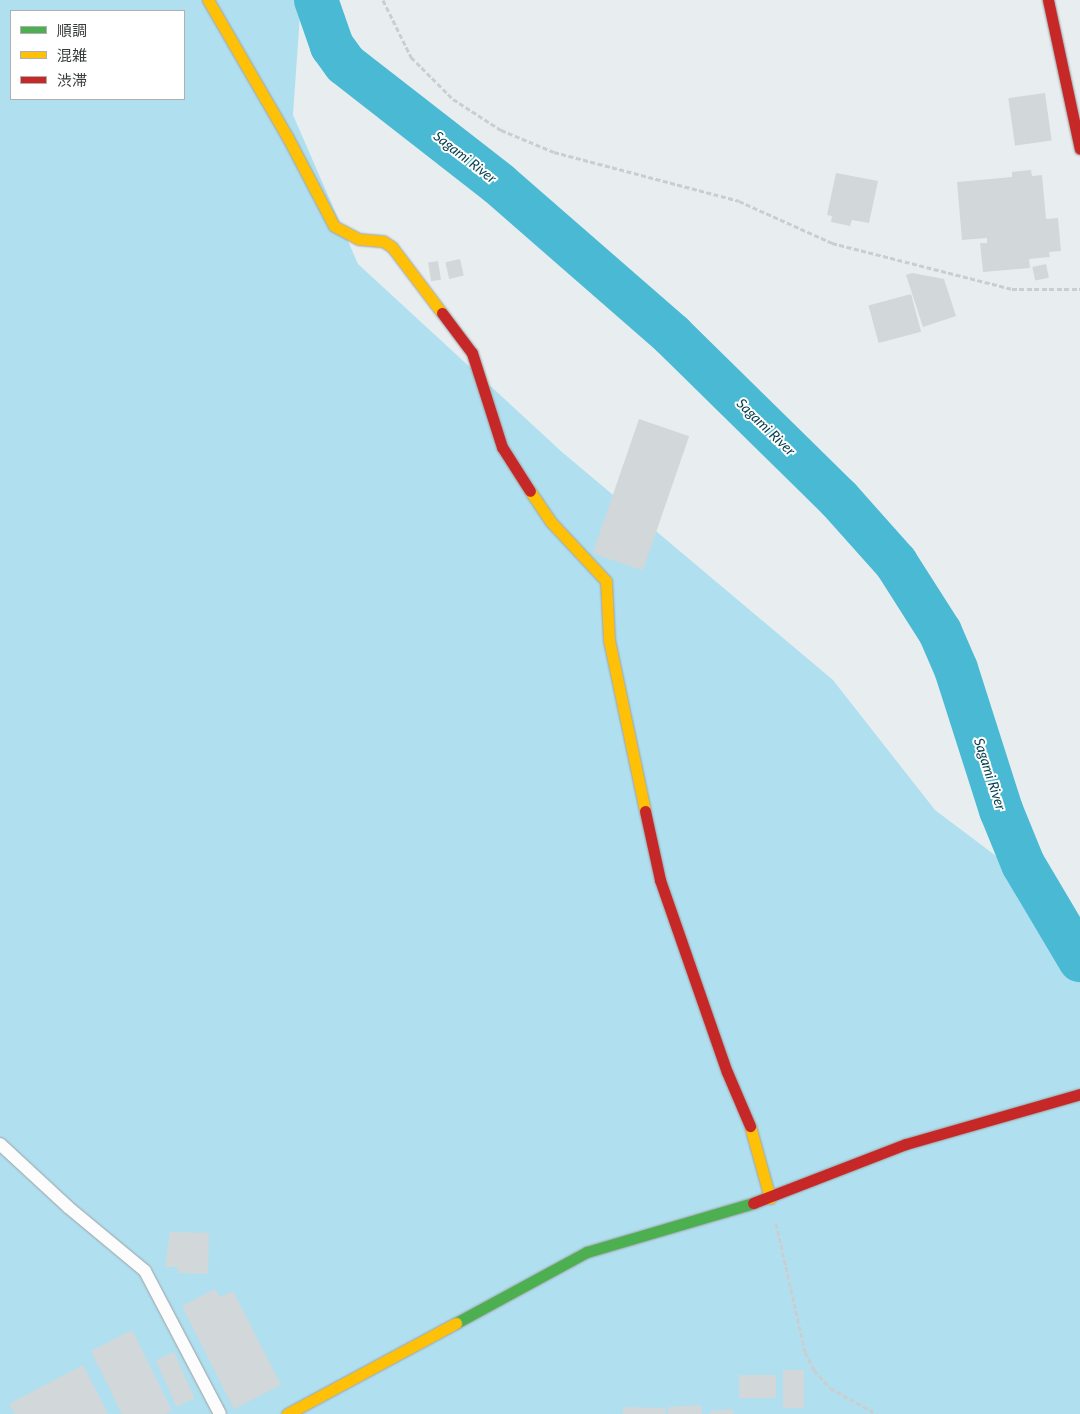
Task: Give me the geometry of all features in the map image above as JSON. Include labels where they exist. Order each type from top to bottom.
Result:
[{"type":"street","points":[[208,0],[288,138],[334,226],[358,239],[383,241],[392,247],[472,353],[502,447],[551,522],[606,581],[609,640],[660,880],[727,1072],[750,1127],[770,1198]]},
{"type":"street","points":[[1048,0],[1080,149]]},
{"type":"street","points":[[287,1414],[587,1252],[770,1198],[906,1144],[1080,1094]]},
{"type":"lane","points":[[0,1144],[68,1207],[145,1271],[220,1414]]},
{"type":"path","points":[[383,0],[411,57],[453,99],[501,130],[554,152],[739,201],[832,243],[1012,289],[1080,289]]},
{"type":"path","points":[[770,1198],[805,1352],[814,1370],[830,1388],[877,1414]]},
{"type":"shaded area","points":[[0,0],[301,0],[293,115],[358,264],[562,452],[833,680],[935,810],[1080,919],[1080,1414],[0,1414]]},
{"type":"building","points":[[1045,93],[1052,141],[1015,146],[1008,98]]},
{"type":"building","points":[[1031,170],[1032,176],[1042,175],[1046,219],[1058,218],[1061,251],[1049,252],[1050,257],[1029,259],[1030,268],[983,272],[980,243],[987,243],[987,238],[962,240],[957,182],[1012,177],[1012,172]]},
{"type":"building","points":[[836,173],[878,181],[869,223],[852,220],[850,226],[831,222],[832,216],[827,215]]},
{"type":"building","points":[[460,259],[464,276],[449,279],[445,262]]},
{"type":"building","points":[[438,261],[441,280],[431,281],[428,263]]},
{"type":"building","points":[[1046,264],[1049,278],[1035,281],[1032,267]]},
{"type":"building","points":[[912,273],[944,279],[956,316],[923,327],[906,275]]},
{"type":"building","points":[[911,294],[921,332],[879,343],[868,305]]},
{"type":"building","points":[[639,419],[689,436],[643,571],[593,553]]},
{"type":"building","points":[[170,1232],[209,1233],[208,1274],[178,1273],[178,1267],[165,1267]]},
{"type":"building","points":[[215,1289],[220,1297],[233,1291],[281,1385],[234,1409],[182,1306]]},
{"type":"building","points":[[132,1330],[172,1411],[165,1414],[122,1414],[91,1351]]},
{"type":"building","points":[[174,1352],[195,1399],[176,1407],[156,1360]]},
{"type":"building","points":[[83,1365],[108,1414],[15,1414],[9,1404]]},
{"type":"building","points":[[783,1370],[804,1370],[804,1408],[783,1408]]},
{"type":"building","points":[[739,1375],[776,1375],[776,1398],[739,1398]]},
{"type":"building","points":[[701,1405],[702,1414],[668,1414],[668,1407]]},
{"type":"building","points":[[623,1407],[666,1408],[665,1414],[623,1414]]},
{"type":"building","points":[[733,1409],[733,1414],[710,1414],[710,1411]]},
{"type":"waterway","name":"Sagami River","points":[[316,0],[332,46],[345,64],[499,184],[672,335],[839,499],[896,563],[940,632],[956,669],[1001,810],[1023,864],[1080,960]]},
{"type":"traffic: fast","points":[[456,1323],[587,1252],[753,1203]]},
{"type":"traffic: slow","points":[[208,0],[288,138],[334,226],[358,239],[383,241],[392,247],[442,313]]},
{"type":"traffic: slow","points":[[530,491],[551,522],[606,581],[609,640],[645,811]]},
{"type":"traffic: slow","points":[[750,1126],[770,1198]]},
{"type":"traffic: slow","points":[[287,1414],[456,1323]]},
{"type":"traffic: jam","points":[[1048,0],[1080,149]]},
{"type":"traffic: jam","points":[[442,313],[472,353],[502,447],[530,491]]},
{"type":"traffic: jam","points":[[645,811],[660,880],[727,1072],[750,1126]]},
{"type":"traffic: jam","points":[[753,1203],[906,1144],[1080,1094]]}]
